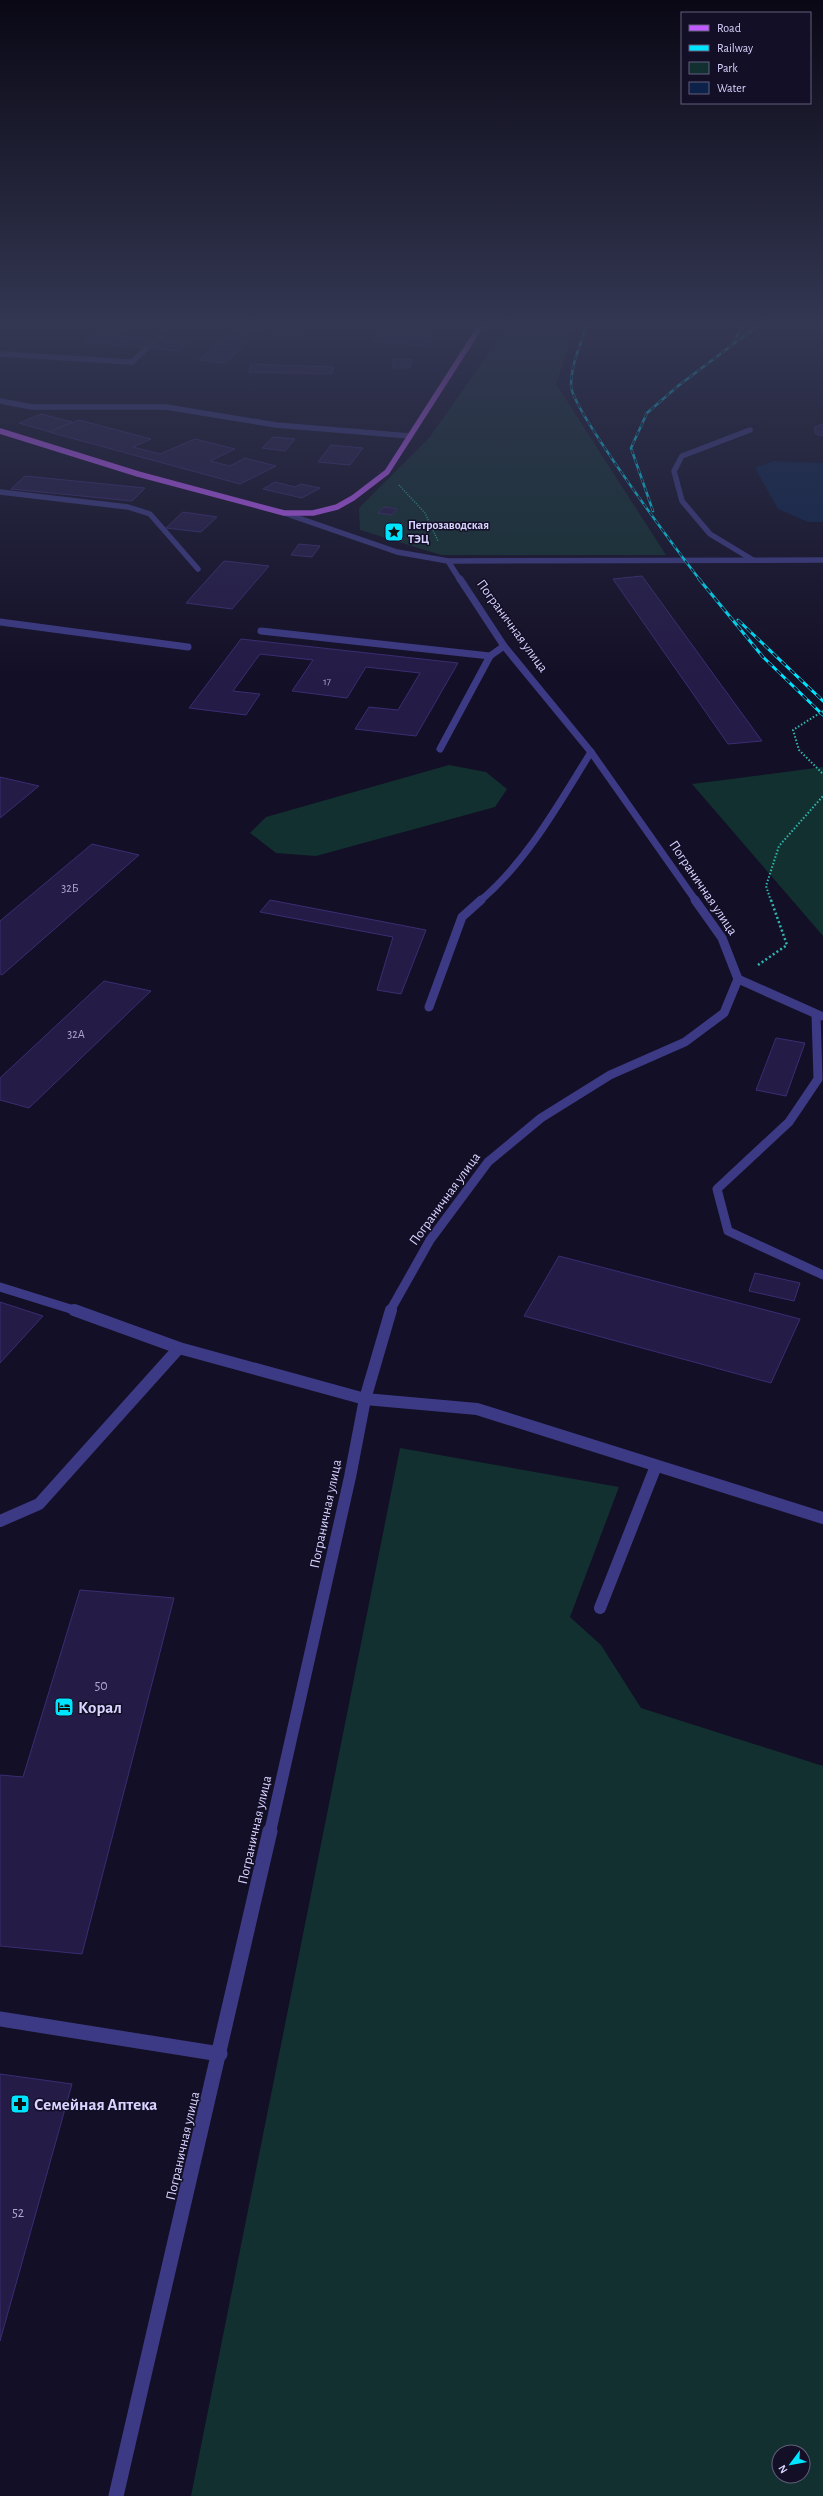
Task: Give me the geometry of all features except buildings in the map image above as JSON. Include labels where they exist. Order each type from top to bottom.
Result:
[{"type":"main road","points":[[40,443],[138,474],[284,513],[313,513],[337,507],[353,498],[387,472],[405,443]]},
{"type":"street","points":[[718,443],[682,456],[674,471],[682,501],[710,534],[753,560]]},
{"type":"street","points":[[0,492],[128,507],[150,514],[198,569]]},
{"type":"street","points":[[284,513],[397,552],[448,561],[823,560]]},
{"type":"street","name":"Пограничная улица","points":[[116,2496],[220,2054],[350,1477],[365,1399],[388,1315],[430,1240],[488,1162],[541,1118],[610,1075],[685,1042],[724,1013],[738,978],[722,938],[591,752],[504,646],[448,561]]},
{"type":"street","points":[[0,622],[188,648]]},
{"type":"street","points":[[261,631],[490,656]]},
{"type":"street","points":[[440,749],[490,656],[504,646]]},
{"type":"street","points":[[429,1007],[462,917],[500,884],[530,848],[591,752]]},
{"type":"street","points":[[738,978],[820,1016],[818,1079],[789,1122],[716,1189],[728,1231],[823,1275]]},
{"type":"street","points":[[0,1287],[98,1317],[179,1348],[365,1399],[477,1409],[823,1518]]},
{"type":"street","points":[[0,1521],[38,1504],[179,1348]]},
{"type":"street","points":[[600,1608],[656,1466]]},
{"type":"street","points":[[0,2019],[220,2054]]},
{"type":"path","points":[[387,472],[425,513],[448,561]]},
{"type":"path","points":[[823,711],[793,730],[799,750],[823,774]]},
{"type":"path","points":[[738,978],[787,945],[766,886],[779,846],[823,796]]},
{"type":"green space","points":[[424,443],[594,443],[666,555],[441,555],[360,530],[359,508]]},
{"type":"green space","points":[[449,765],[486,772],[507,789],[495,807],[316,856],[276,853],[250,833],[266,817]]},
{"type":"green space","points":[[823,767],[823,936],[692,784]]},
{"type":"green space","points":[[400,1448],[619,1487],[570,1617],[601,1645],[641,1708],[823,1766],[823,2496],[191,2496]]},
{"type":"water","points":[[773,461],[823,463],[823,522],[808,522],[778,509],[755,468]]},
{"type":"railway","points":[[602,443],[628,482],[700,580]]},
{"type":"railway","points":[[633,443],[631,448],[653,511]]},
{"type":"railway","points":[[699,579],[763,657],[823,715]]},
{"type":"railway","points":[[738,620],[823,701]]},
{"type":"place","name":"Петрозаводская ТЭЦ","points":[[394,532]]},
{"type":"place","name":"Корал","points":[[64,1707]]},
{"type":"place","name":"Семейная Аптека","points":[[20,2104]]}]
